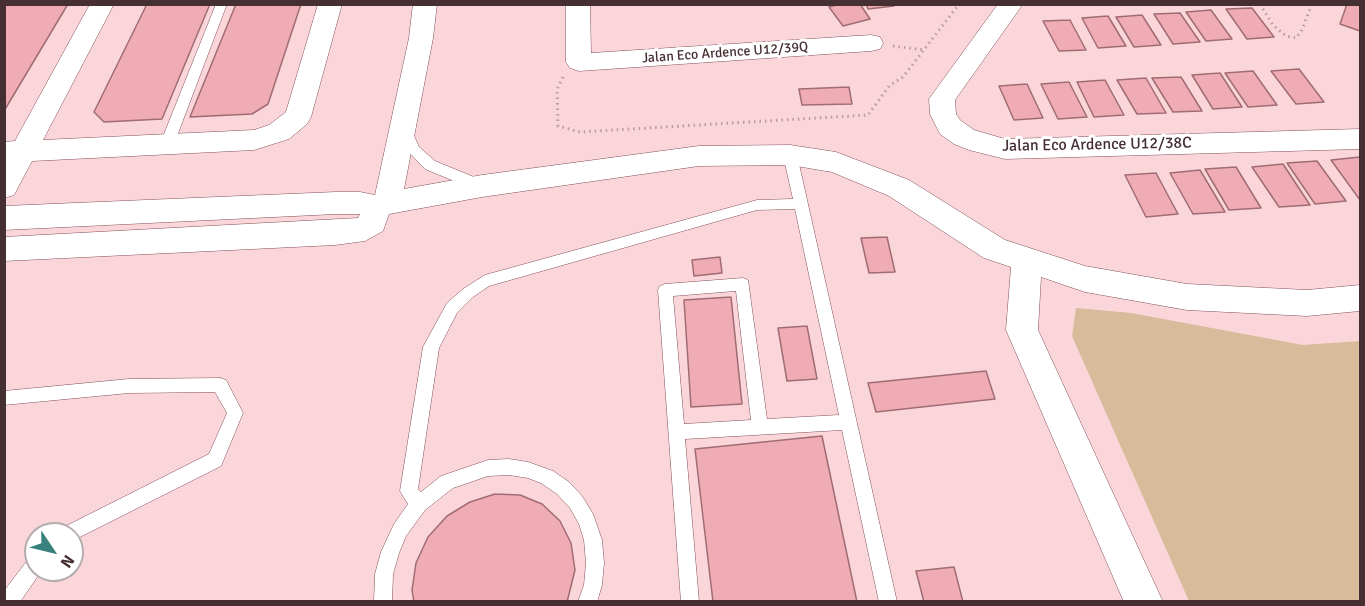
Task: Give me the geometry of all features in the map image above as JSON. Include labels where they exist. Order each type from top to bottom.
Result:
[{"type":"street","points":[[4,187],[14,152],[102,4]]},
{"type":"street","points":[[14,152],[254,140],[279,132],[298,117],[330,4]]},
{"type":"street","points":[[425,4],[421,38],[391,180],[389,203],[482,186],[699,156],[790,155],[836,162],[899,188],[995,249],[1028,262],[1085,279],[1187,297],[1307,303],[1360,298]]},
{"type":"street","points":[[578,4],[579,62]]},
{"type":"street","name":"Jalan Eco Ardence U12/38C","points":[[1011,4],[942,99],[943,114],[950,127],[964,137],[979,143],[1005,149],[1360,139]]},
{"type":"street","name":"Jalan Eco Ardence U12/39Q","points":[[579,62],[871,43]]},
{"type":"street","points":[[4,218],[360,202],[370,205],[375,210],[373,224],[365,229],[335,233],[4,249]]},
{"type":"street","points":[[1028,262],[1022,330],[1144,602]]},
{"type":"lane","points":[[167,144],[222,4]]},
{"type":"lane","points":[[403,124],[414,150],[430,165],[482,186]]},
{"type":"lane","points":[[790,155],[888,602]]},
{"type":"lane","points":[[419,504],[409,490],[431,347],[452,308],[468,293],[484,281],[757,205],[801,204]]},
{"type":"lane","points":[[690,602],[665,290],[743,284],[760,427]]},
{"type":"lane","points":[[4,398],[129,386],[220,385],[235,413],[215,460],[84,526]]},
{"type":"lane","points":[[676,432],[848,422]]},
{"type":"lane","points":[[383,602],[384,574],[390,552],[400,530],[419,504],[447,482],[488,468],[509,467],[528,470],[547,477],[570,495],[587,520],[593,540],[595,562],[587,602]]},
{"type":"lane","points":[[8,602],[24,580]]},
{"type":"path","points":[[579,62],[564,75],[557,89],[558,126],[580,132],[867,115],[889,86],[903,77],[959,4]]},
{"type":"path","points":[[1260,4],[1273,26],[1286,36],[1296,38],[1301,32],[1312,4]]},
{"type":"path","points":[[871,43],[925,50]]},
{"type":"shaded area","points":[[1076,308],[1131,313],[1303,345],[1360,341],[1360,601],[1189,601],[1072,336]]},
{"type":"building","points":[[4,4],[68,4],[4,111]]},
{"type":"building","points":[[147,4],[210,4],[162,119],[104,122],[94,112]]},
{"type":"building","points":[[236,4],[301,4],[268,104],[252,114],[190,117]]},
{"type":"building","points":[[839,4],[860,4],[870,19],[843,26],[829,7]]},
{"type":"building","points":[[866,4],[893,4],[894,6],[868,9]]},
{"type":"building","points":[[1347,4],[1360,5],[1360,31],[1340,24]]},
{"type":"building","points":[[1252,8],[1274,37],[1247,39],[1226,9]]},
{"type":"building","points":[[1211,10],[1232,39],[1206,41],[1186,12]]},
{"type":"building","points":[[1180,13],[1200,42],[1173,44],[1154,14]]},
{"type":"building","points":[[1142,15],[1161,45],[1134,47],[1116,17]]},
{"type":"building","points":[[1108,16],[1126,46],[1098,48],[1082,18]]},
{"type":"building","points":[[1070,20],[1086,50],[1059,51],[1043,21]]},
{"type":"building","points":[[1299,69],[1324,102],[1296,104],[1271,71]]},
{"type":"building","points":[[1253,71],[1277,105],[1248,107],[1225,73]]},
{"type":"building","points":[[1220,73],[1242,107],[1213,109],[1192,75]]},
{"type":"building","points":[[1181,77],[1202,111],[1173,112],[1152,78]]},
{"type":"building","points":[[1146,78],[1166,113],[1137,114],[1117,80]]},
{"type":"building","points":[[1105,80],[1124,115],[1094,117],[1077,82]]},
{"type":"building","points":[[1069,82],[1087,117],[1058,119],[1041,84]]},
{"type":"building","points":[[1027,84],[1043,118],[1014,120],[999,86]]},
{"type":"building","points":[[849,87],[852,104],[802,105],[799,89]]},
{"type":"building","points":[[1360,157],[1360,200],[1331,160]]},
{"type":"building","points":[[1317,161],[1346,201],[1315,204],[1287,163]]},
{"type":"building","points":[[1283,164],[1310,205],[1279,207],[1252,167]]},
{"type":"building","points":[[1236,167],[1261,208],[1229,210],[1205,169]]},
{"type":"building","points":[[1200,170],[1225,212],[1193,214],[1170,173]]},
{"type":"building","points":[[1156,173],[1178,214],[1146,217],[1125,175]]},
{"type":"building","points":[[887,237],[895,272],[869,273],[861,238]]},
{"type":"building","points":[[720,257],[722,273],[694,276],[692,260]]},
{"type":"building","points":[[731,297],[742,404],[691,407],[684,300]]},
{"type":"building","points":[[807,326],[817,379],[787,381],[778,328]]},
{"type":"building","points":[[986,371],[995,399],[876,412],[868,383]]},
{"type":"building","points":[[822,436],[857,602],[713,602],[695,449]]},
{"type":"building","points":[[495,494],[520,495],[542,504],[560,521],[571,543],[575,570],[567,602],[414,602],[412,590],[416,563],[428,537],[447,516],[470,502]]},
{"type":"building","points":[[954,567],[963,602],[924,602],[916,571]]}]
